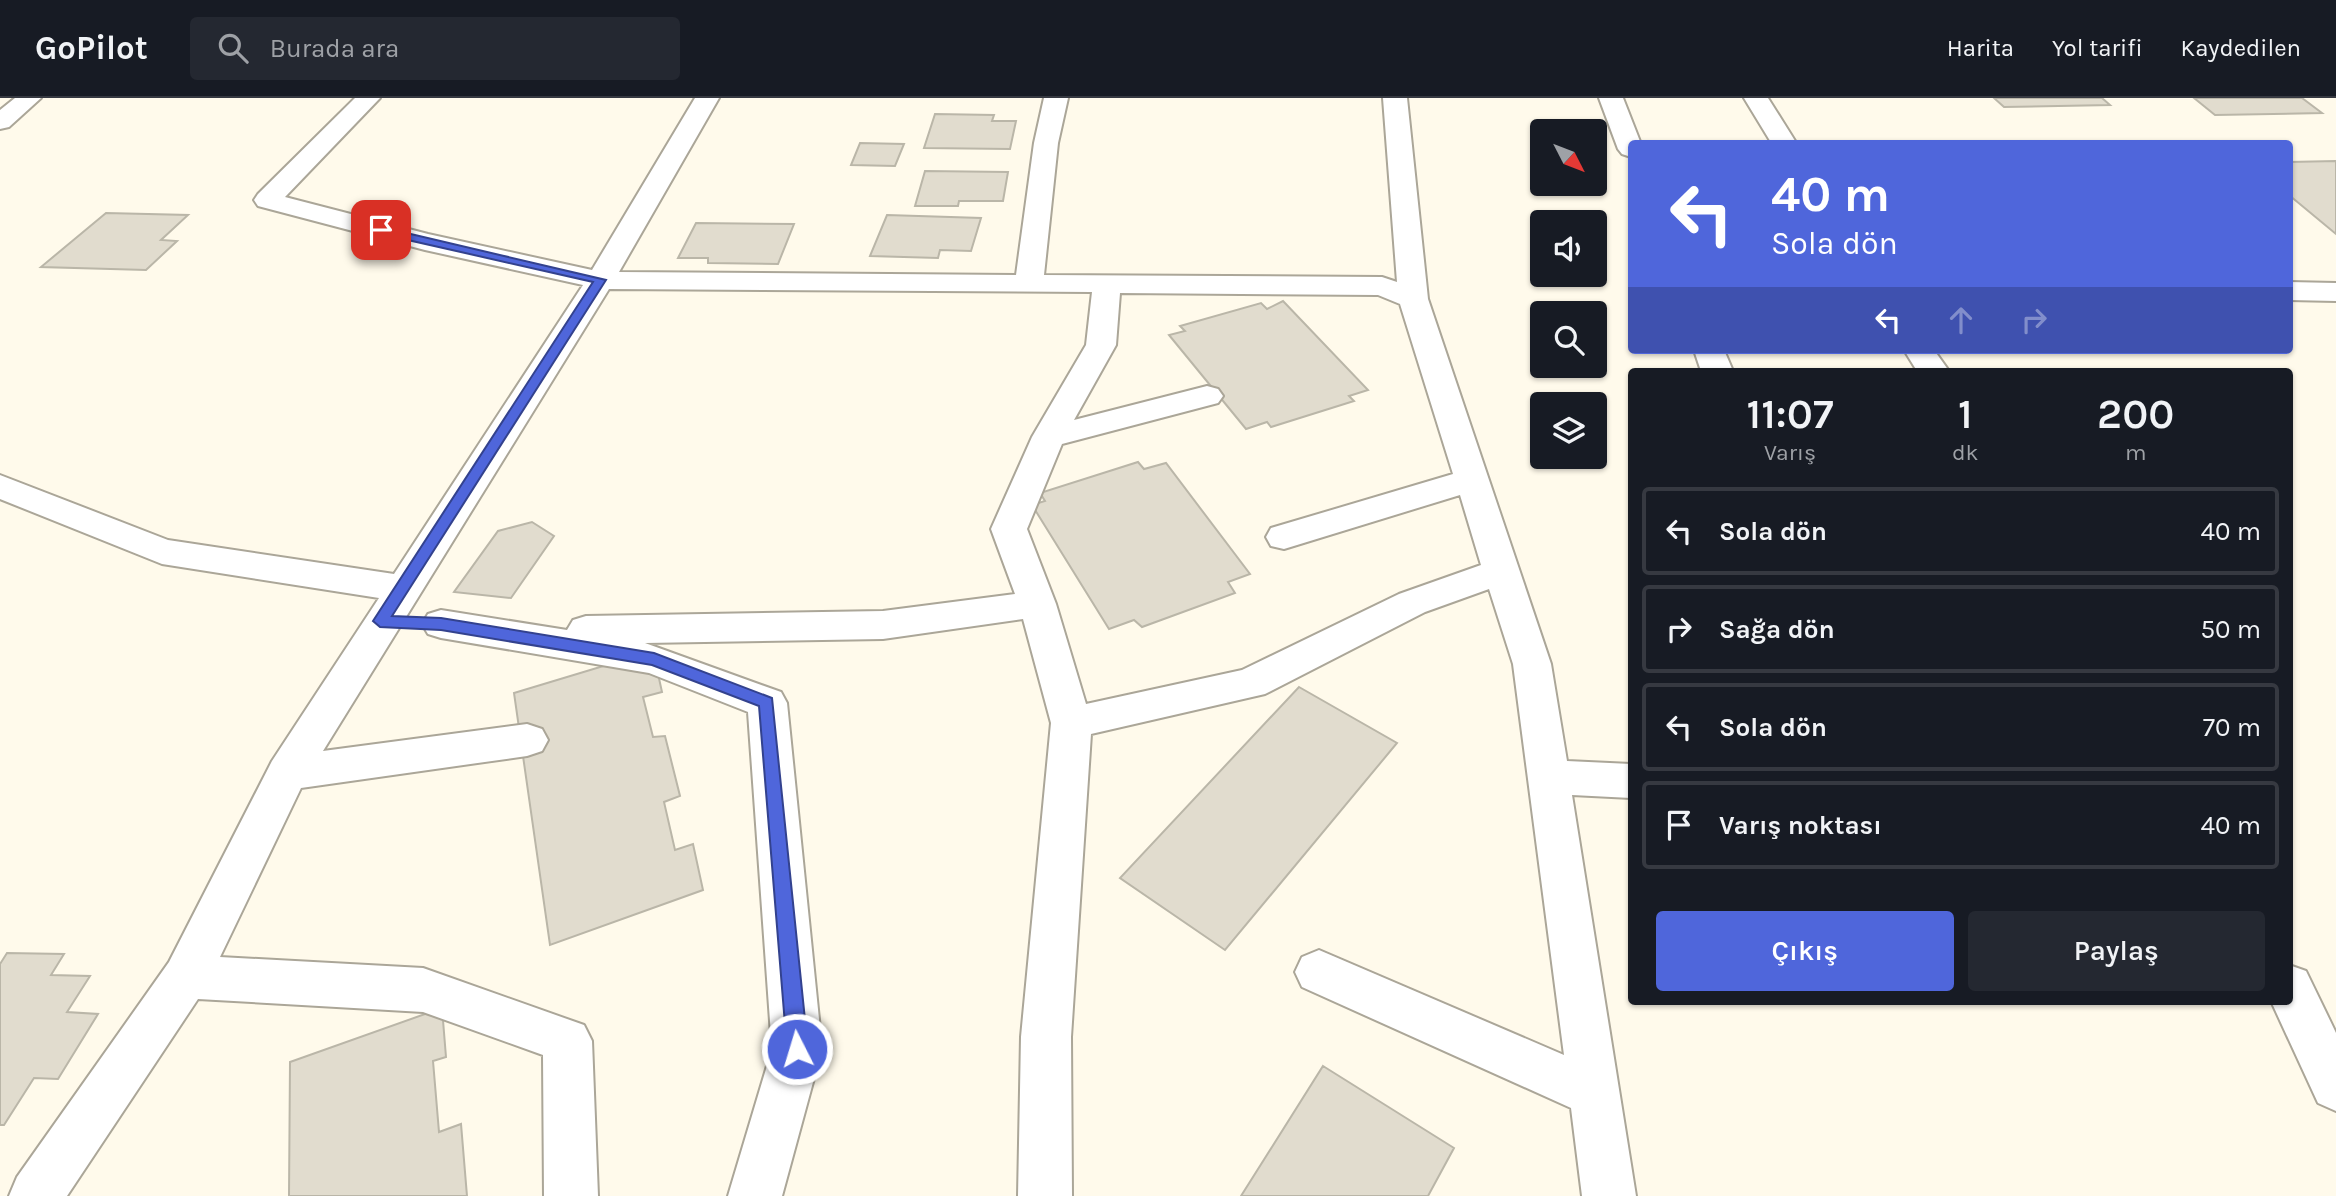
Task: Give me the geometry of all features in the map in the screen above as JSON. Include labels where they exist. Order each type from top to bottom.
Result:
[{"type":"street","points":[[0,122],[29,98]]},
{"type":"street","points":[[368,98],[267,200],[425,243],[600,280],[1029,281],[1382,286],[1413,299]]},
{"type":"street","points":[[36,1196],[186,977],[287,773],[380,621],[600,280],[707,98]]},
{"type":"street","points":[[1029,281],[1046,143],[1055,98]]},
{"type":"street","points":[[1395,98],[1413,299],[1532,664],[1609,1196]]},
{"type":"street","points":[[1611,98],[1628,141]]},
{"type":"street","points":[[1756,98],[1782,140]]},
{"type":"street","points":[[1045,1196],[1046,1037],[1071,723],[1038,604],[1009,529],[1048,437],[1101,345],[1107,282]]},
{"type":"street","points":[[2293,291],[2336,292]]},
{"type":"street","points":[[1048,437],[1208,396]]},
{"type":"street","points":[[1284,537],[1472,480]]},
{"type":"street","points":[[0,486],[162,552],[402,588]]},
{"type":"street","points":[[1071,723],[1251,683],[1412,603],[1502,571]]},
{"type":"street","points":[[380,621],[581,630],[883,625],[1038,604]]},
{"type":"street","points":[[441,624],[654,659],[766,703],[797,1049],[755,1196]]},
{"type":"street","points":[[287,773],[527,740]]},
{"type":"street","points":[[1548,777],[1628,781]]},
{"type":"street","points":[[1319,972],[1594,1093]]},
{"type":"street","points":[[186,977],[423,990],[567,1041],[571,1196]]},
{"type":"street","points":[[2293,995],[2336,1086]]},
{"type":"building","points":[[1994,98],[2102,98],[2110,105],[2004,107]]},
{"type":"building","points":[[2194,98],[2302,98],[2322,113],[2215,115]]},
{"type":"building","points":[[935,114],[994,115],[992,121],[1016,121],[1010,149],[924,148]]},
{"type":"building","points":[[860,143],[904,144],[895,166],[851,165]]},
{"type":"building","points":[[2336,161],[2336,234],[2293,198],[2293,162]]},
{"type":"building","points":[[925,171],[1008,172],[1003,201],[959,201],[958,206],[915,206]]},
{"type":"building","points":[[106,213],[188,215],[161,240],[177,241],[146,270],[41,267]]},
{"type":"building","points":[[887,215],[981,218],[971,251],[940,250],[938,258],[870,256]]},
{"type":"building","points":[[696,223],[794,224],[778,264],[708,263],[708,258],[678,258]]},
{"type":"building","points":[[1283,301],[1368,390],[1349,396],[1354,401],[1271,427],[1267,422],[1246,429],[1169,335],[1185,331],[1180,326],[1261,303],[1267,309]]},
{"type":"building","points":[[1138,462],[1144,469],[1166,463],[1250,574],[1228,582],[1235,593],[1142,627],[1134,620],[1109,629],[1032,505],[1045,501],[1040,493]]},
{"type":"building","points":[[532,522],[554,536],[511,598],[454,592],[498,531]]},
{"type":"building","points":[[653,651],[662,692],[643,697],[653,737],[665,736],[680,796],[664,802],[675,850],[693,844],[703,890],[550,945],[514,693]]},
{"type":"building","points":[[1299,687],[1397,743],[1225,950],[1120,878]]},
{"type":"building","points":[[7,953],[64,954],[51,975],[90,976],[67,1012],[98,1014],[58,1079],[34,1078],[4,1125],[0,1125],[0,964]]},
{"type":"building","points":[[442,1008],[446,1057],[433,1061],[439,1132],[461,1124],[467,1196],[289,1196],[290,1062]]},
{"type":"building","points":[[1323,1066],[1454,1148],[1428,1196],[1241,1196]]},
{"type":"route","points":[[381,230],[425,243],[600,280],[380,621],[441,624],[654,659],[766,703],[797,1049]]}]
